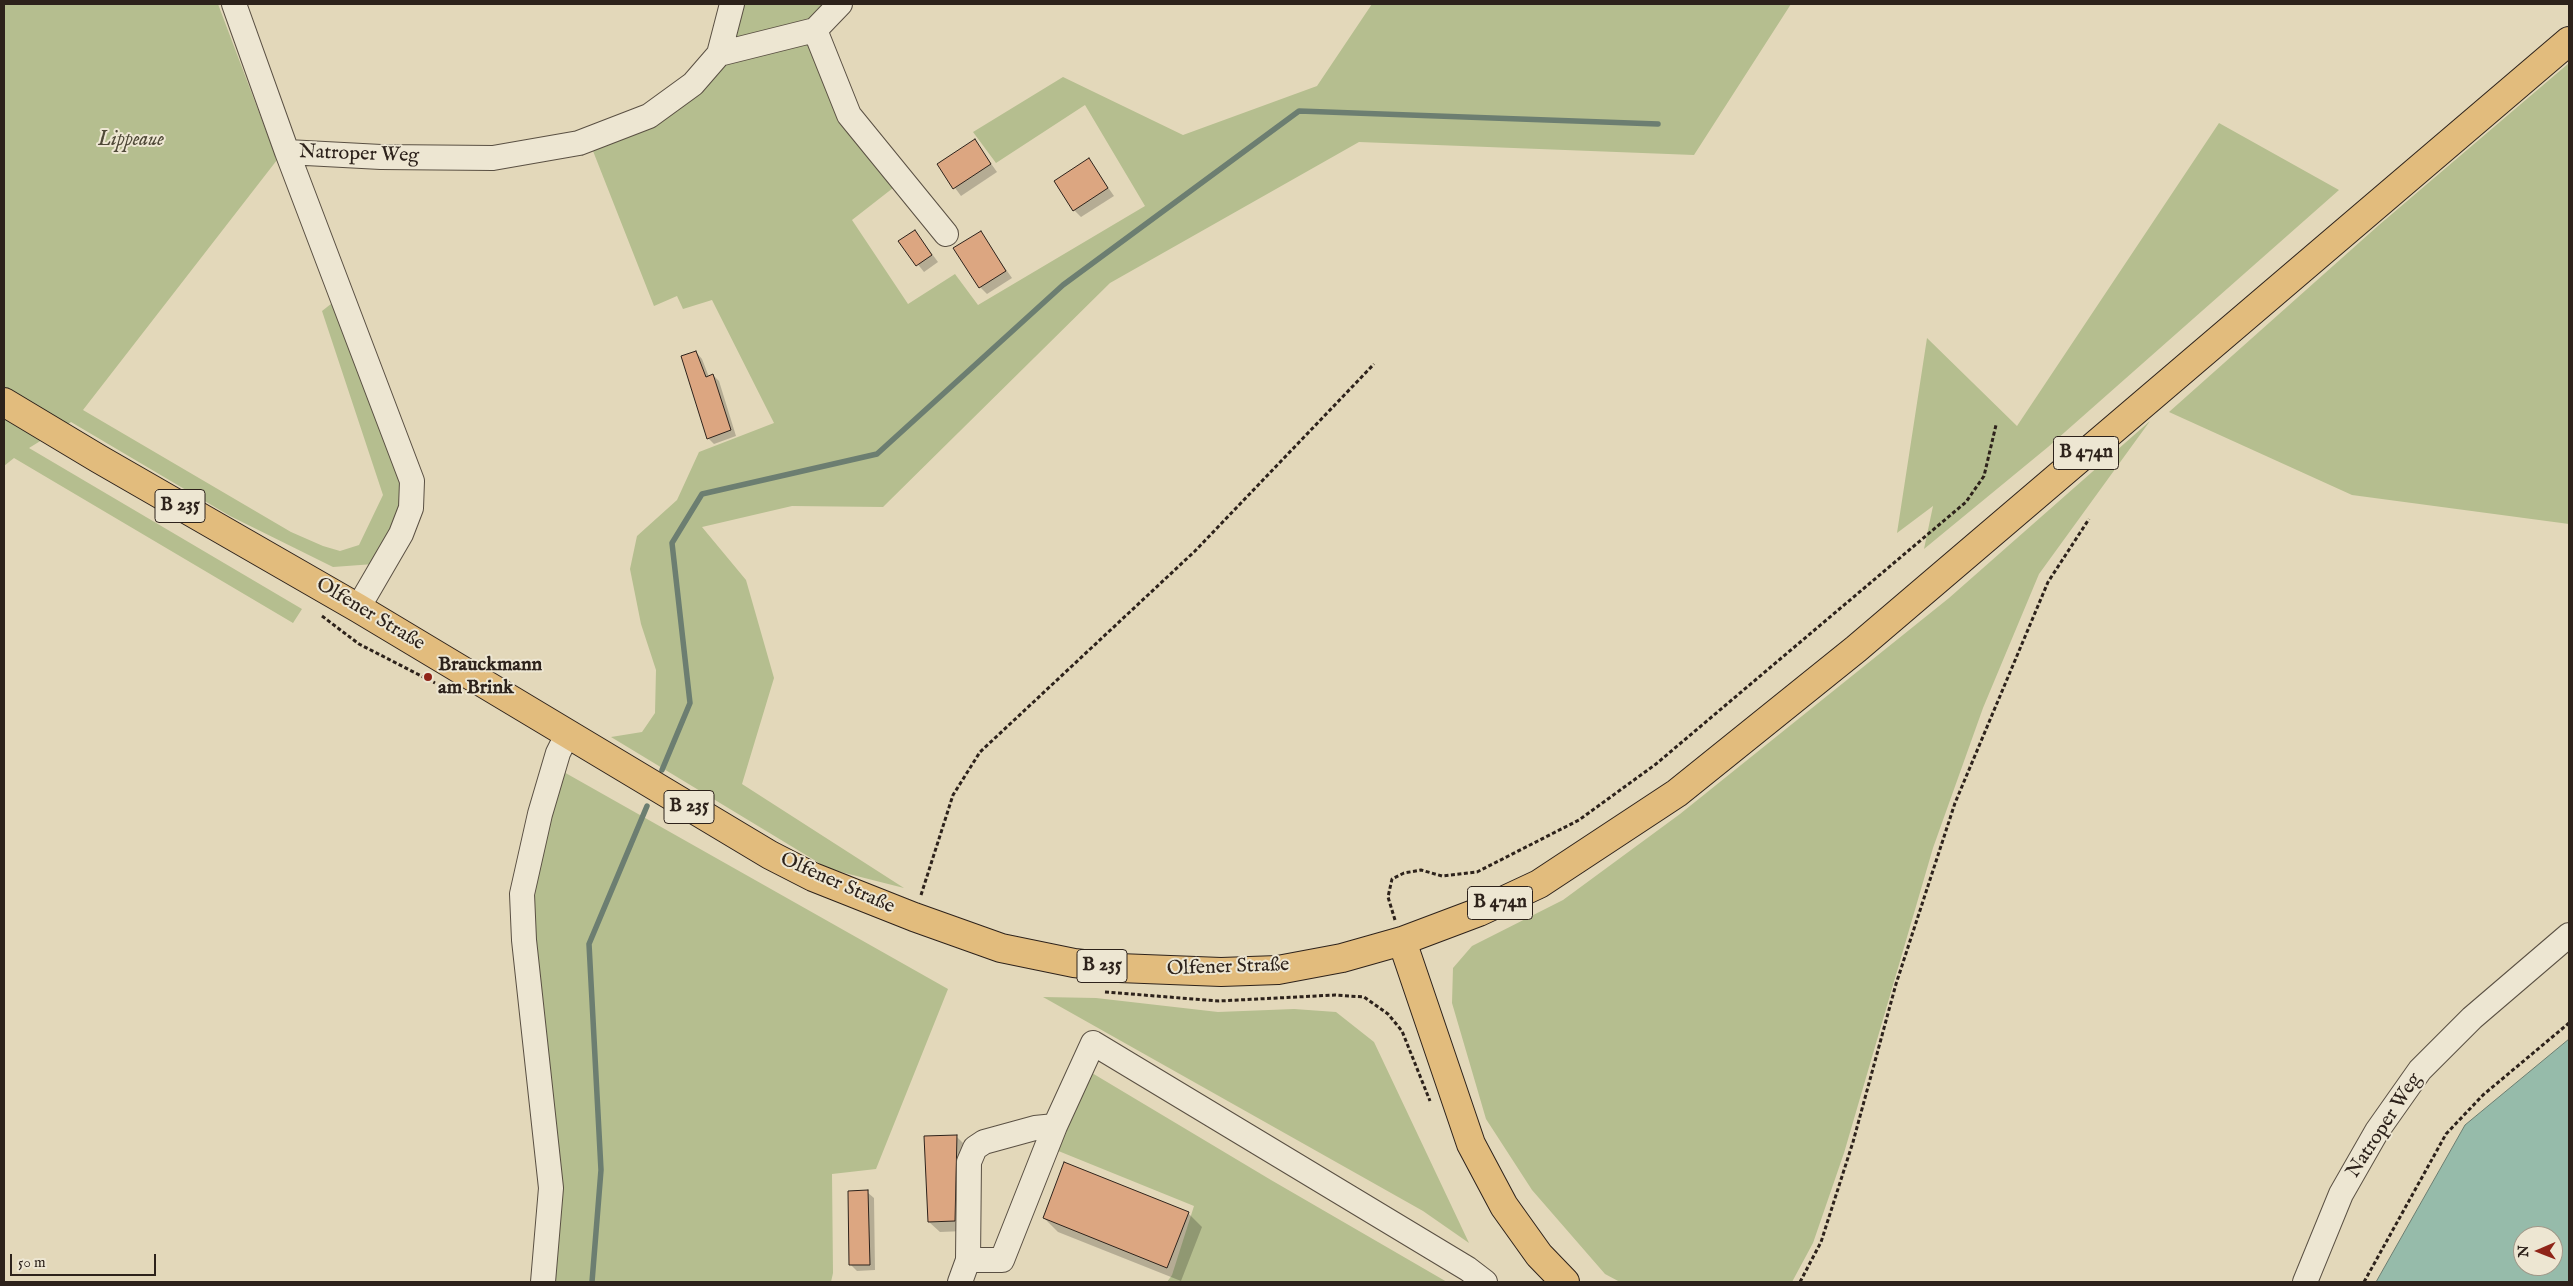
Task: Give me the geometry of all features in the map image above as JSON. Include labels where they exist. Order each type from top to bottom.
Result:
[{"type":"main road","name":"B 474n","points":[[1402,941],[1479,912],[1539,884],[1677,793],[1856,649],[2569,41]]},
{"type":"main road","name":"Olfener Straße","points":[[4,402],[358,608],[770,855],[813,877],[914,918],[1001,948],[1074,963],[1152,970],[1220,972],[1278,970],[1342,958],[1402,941]]},
{"type":"main road","points":[[1402,941],[1471,1144],[1504,1206],[1539,1255],[1564,1282]]},
{"type":"street","points":[[234,4],[287,152]]},
{"type":"street","name":"Natroper Weg","points":[[358,608],[401,534],[410,508],[412,481],[287,152],[381,157],[493,158],[579,143],[649,116],[693,84],[719,54],[732,4]]},
{"type":"street","points":[[719,54],[815,30],[840,4]]},
{"type":"street","points":[[815,30],[849,115],[946,234]]},
{"type":"street","points":[[543,1282],[551,1188],[524,940],[522,894],[540,814],[558,753],[567,735]]},
{"type":"street","name":"Natroper Weg","points":[[2306,1282],[2341,1194],[2377,1131],[2420,1070],[2472,1018],[2569,935]]},
{"type":"street","points":[[968,1260],[1002,1260],[1055,1126],[1093,1044],[1468,1269],[1486,1282]]},
{"type":"street","points":[[960,1282],[968,1260],[969,1162],[975,1148],[984,1142],[1035,1128],[1055,1126]]},
{"type":"path","points":[[914,918],[953,795],[980,752],[1195,551],[1374,364]]},
{"type":"path","points":[[1402,941],[1388,897],[1392,879],[1404,873],[1421,870],[1442,876],[1477,872],[1579,820],[1656,764],[1966,502],[1984,476],[1996,425]]},
{"type":"path","points":[[1800,1282],[1821,1242],[1852,1142],[1896,984],[1955,803],[2048,582],[2089,519]]},
{"type":"path","points":[[2364,1282],[2446,1134],[2483,1095],[2569,1023]]},
{"type":"green space","name":"Lippeaue","points":[[4,4],[218,4],[277,160],[83,410],[291,532],[340,551],[359,545],[383,495],[322,311],[336,300],[403,479],[401,502],[394,526],[374,564],[333,567],[230,516],[71,422],[29,448],[302,609],[293,623],[14,458],[4,466]]},
{"type":"green space","points":[[742,4],[828,4],[813,21],[733,39]]},
{"type":"green space","points":[[1372,4],[1791,4],[1694,155],[1359,142],[1110,283],[883,507],[792,506],[702,527],[746,580],[774,678],[742,784],[904,888],[829,869],[611,737],[642,732],[655,713],[656,670],[641,624],[630,569],[637,536],[677,500],[699,452],[774,423],[712,300],[683,309],[677,296],[654,306],[593,151],[657,123],[704,90],[730,59],[737,62],[811,39],[893,188],[852,220],[908,304],[955,274],[978,305],[1145,206],[1085,105],[996,163],[973,132],[1063,77],[1183,135],[1317,86]]},
{"type":"green space","points":[[2569,63],[2569,524],[2352,495],[2169,412],[2379,225]]},
{"type":"green space","points":[[2219,123],[2339,190],[2048,447],[1924,549],[1933,506],[1897,533],[1927,338],[2017,426]]},
{"type":"green space","points":[[2150,421],[2039,574],[1983,708],[1933,848],[1844,1153],[1813,1243],[1792,1282],[1620,1282],[1605,1274],[1532,1190],[1486,1119],[1452,1003],[1453,968],[1472,946],[1563,900],[1680,814],[1949,598]]},
{"type":"green space","points":[[562,771],[948,989],[876,1169],[832,1174],[833,1273],[831,1282],[548,1282],[532,941],[536,881],[546,830]]},
{"type":"green space","points":[[1043,997],[1096,998],[1218,1012],[1294,1009],[1336,1012],[1374,1042],[1469,1243],[1423,1211]]},
{"type":"green space","points":[[1087,1070],[1447,1282],[1167,1282],[1172,1275],[1194,1206],[1051,1148]]},
{"type":"shaded area","points":[[2569,1039],[2569,1282],[2376,1282],[2465,1125]]},
{"type":"building","points":[[975,139],[991,164],[953,189],[937,164]]},
{"type":"building","points":[[1089,158],[1108,188],[1073,211],[1054,181]]},
{"type":"building","points":[[915,230],[932,255],[916,266],[898,241]]},
{"type":"building","points":[[981,231],[1006,271],[979,288],[953,248]]},
{"type":"building","points":[[696,351],[706,377],[713,374],[731,430],[707,439],[681,356]]},
{"type":"building","points":[[957,1135],[955,1221],[928,1222],[924,1136]]},
{"type":"building","points":[[1064,1162],[1189,1212],[1167,1268],[1043,1218]]},
{"type":"building","points":[[868,1190],[870,1265],[849,1265],[848,1191]]},
{"type":"waterway","points":[[662,770],[690,703],[672,543],[702,494],[877,454],[1063,285],[1299,111],[1658,124]]},
{"type":"waterway","points":[[592,1282],[601,1170],[589,944],[647,806]]},
{"type":"place","name":"Brauckmann am Brink","points":[[428,677]]}]
